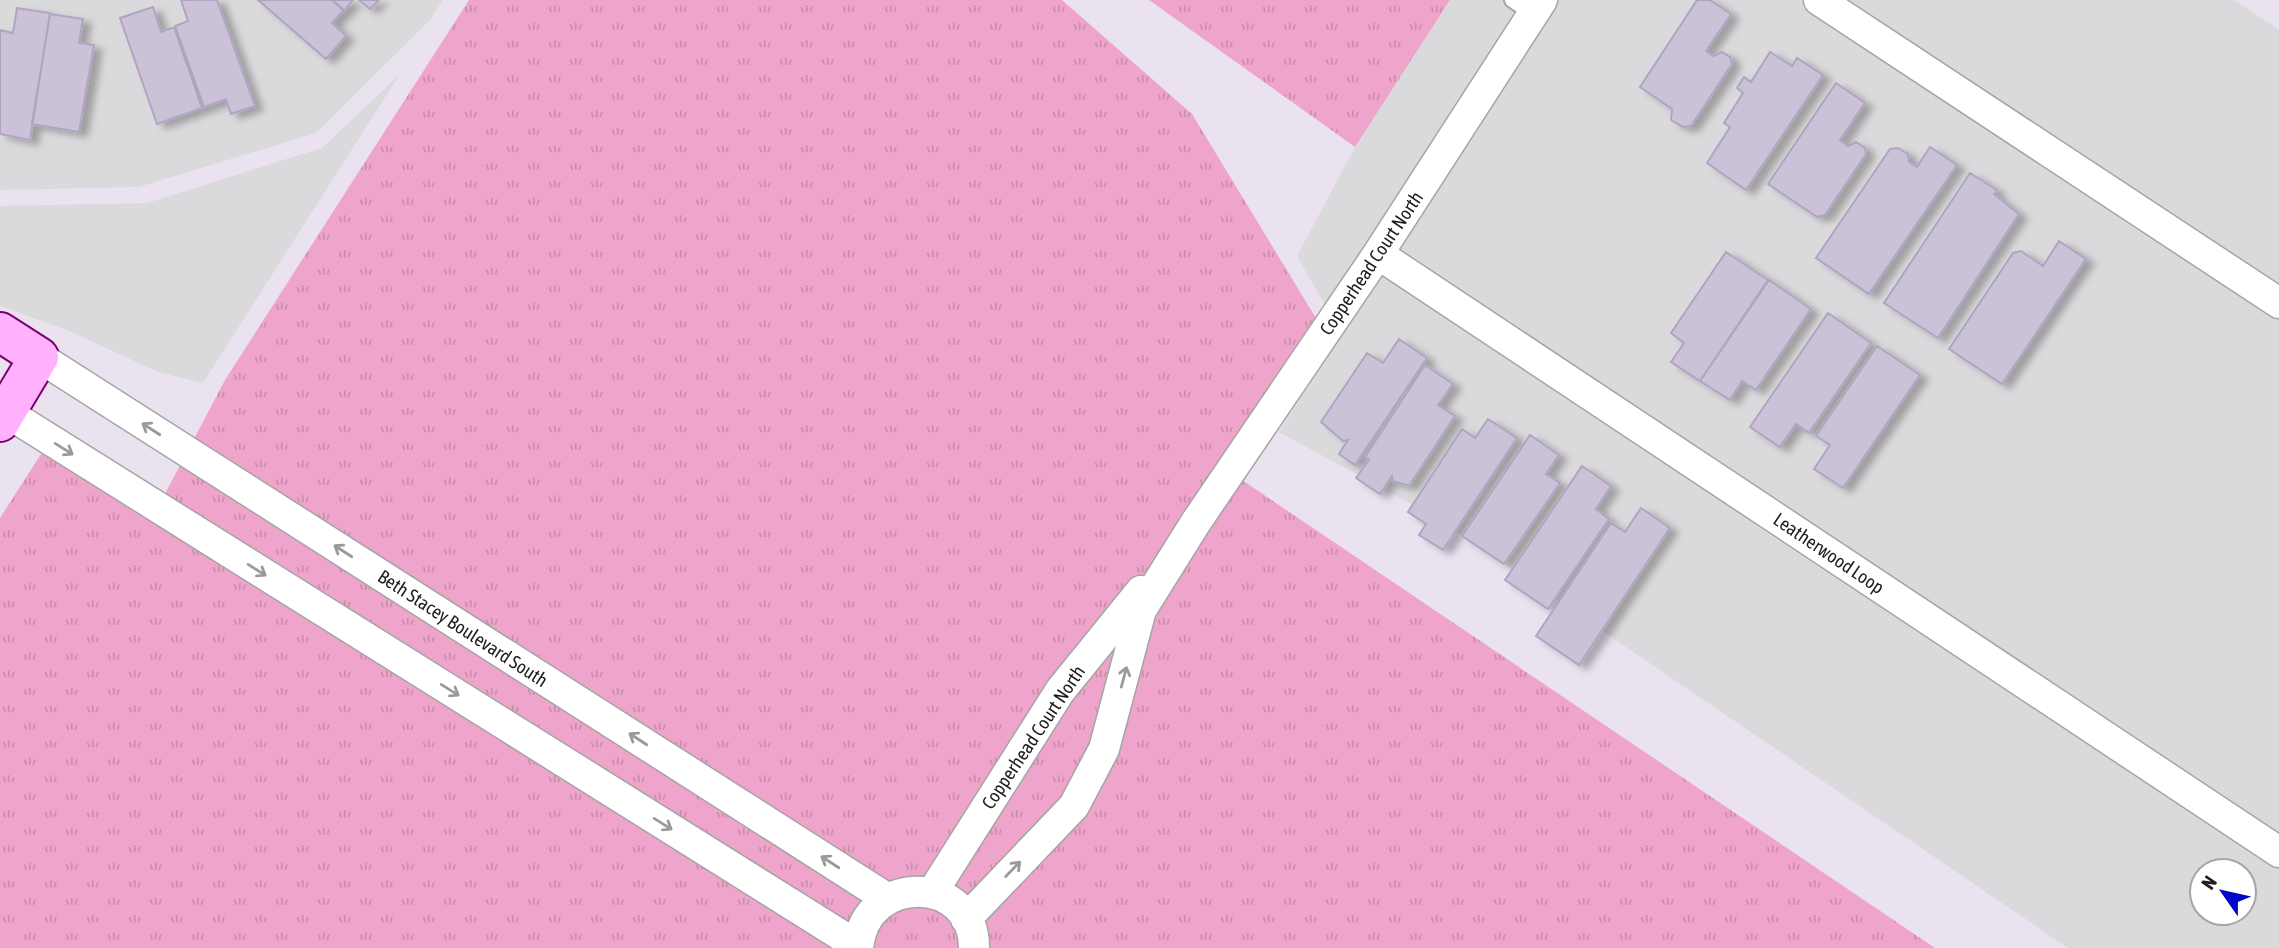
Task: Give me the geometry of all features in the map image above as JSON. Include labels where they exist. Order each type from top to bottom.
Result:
[{"type":"street","points":[[1819,0],[2279,303]]},
{"type":"street","name":"Copperhead Court North","points":[[966,919],[1074,806],[1104,749],[1141,610],[1196,522],[1378,254],[1529,5]]},
{"type":"street","name":"Leatherwood Loop","points":[[1378,254],[2279,852]]},
{"type":"street","points":[[0,332],[39,357],[2,414],[858,947],[866,919],[888,899],[909,892],[932,893],[951,903],[966,919],[974,948]]},
{"type":"street","name":"Beth Stacey Boulevard South","points":[[39,357],[888,899]]},
{"type":"street","name":"Copperhead Court North","points":[[932,893],[1060,691],[1196,522]]},
{"type":"shaded area","points":[[0,0],[443,0],[430,20],[316,133],[139,187],[0,190]]},
{"type":"shaded area","points":[[1450,0],[2234,0],[2279,30],[2279,948],[2068,948],[1435,517],[1279,432],[1342,335],[1297,256],[1355,147]]},
{"type":"shaded area","points":[[400,74],[203,383],[158,372],[67,330],[0,306],[0,206],[147,203],[322,148]]},
{"type":"green space","points":[[469,0],[1062,0],[1192,114],[1325,333],[1230,472],[1935,948],[0,948],[0,518],[50,440],[158,507],[225,380]]},
{"type":"green space","points":[[1149,0],[1450,0],[1355,147]]},
{"type":"building","points":[[181,0],[217,0],[255,106],[231,114],[226,99],[204,107],[175,26],[188,21]]},
{"type":"building","points":[[258,0],[332,0],[344,10],[332,23],[346,36],[326,59]]},
{"type":"building","points":[[332,0],[353,0],[344,11]]},
{"type":"building","points":[[359,0],[379,0],[370,9]]},
{"type":"building","points":[[1697,0],[1710,0],[1731,14],[1706,51],[1713,56],[1722,52],[1730,57],[1732,64],[1691,126],[1683,127],[1671,120],[1672,109],[1640,87]]},
{"type":"building","points":[[153,7],[161,32],[174,27],[202,108],[157,124],[120,18]]},
{"type":"building","points":[[17,8],[50,13],[30,140],[0,134],[0,30],[13,33]]},
{"type":"building","points":[[50,14],[83,19],[79,43],[94,45],[79,132],[32,124]]},
{"type":"building","points":[[1770,52],[1792,66],[1797,58],[1823,75],[1746,190],[1707,163],[1730,127],[1724,123],[1743,93],[1737,88],[1744,77],[1751,82]]},
{"type":"building","points":[[1836,83],[1865,103],[1840,140],[1848,146],[1856,142],[1865,148],[1866,154],[1825,215],[1817,217],[1768,184]]},
{"type":"building","points":[[1930,147],[1957,165],[1869,294],[1816,258],[1890,149],[1898,148],[1908,154],[1909,162],[1917,167]]},
{"type":"building","points":[[1970,173],[1997,190],[1994,194],[2019,214],[1938,338],[1884,303]]},
{"type":"building","points":[[2059,241],[2086,259],[2002,384],[1949,349],[2013,253],[2021,251],[2043,266]]},
{"type":"building","points":[[1726,252],[1768,280],[1700,381],[1671,362],[1684,343],[1671,333]]},
{"type":"building","points":[[1769,280],[1811,309],[1756,390],[1742,381],[1730,400],[1700,381]]},
{"type":"building","points":[[1828,313],[1871,343],[1809,433],[1796,424],[1780,447],[1750,427]]},
{"type":"building","points":[[1399,339],[1427,358],[1355,465],[1339,454],[1348,440],[1343,441],[1321,422],[1367,353],[1383,363]]},
{"type":"building","points":[[1877,346],[1920,375],[1843,488],[1814,469],[1830,445],[1816,436]]},
{"type":"building","points":[[1425,365],[1453,384],[1438,405],[1455,416],[1409,486],[1393,481],[1392,476],[1380,494],[1356,478],[1369,460],[1365,457]]},
{"type":"building","points":[[1488,419],[1517,438],[1443,550],[1419,535],[1426,524],[1408,512],[1462,429],[1475,438]]},
{"type":"building","points":[[1530,435],[1559,455],[1546,474],[1560,483],[1504,564],[1462,536]]},
{"type":"building","points":[[1582,466],[1611,486],[1596,509],[1609,519],[1548,609],[1505,580]]},
{"type":"building","points":[[1641,508],[1670,528],[1579,665],[1536,636],[1611,523],[1625,532]]}]
